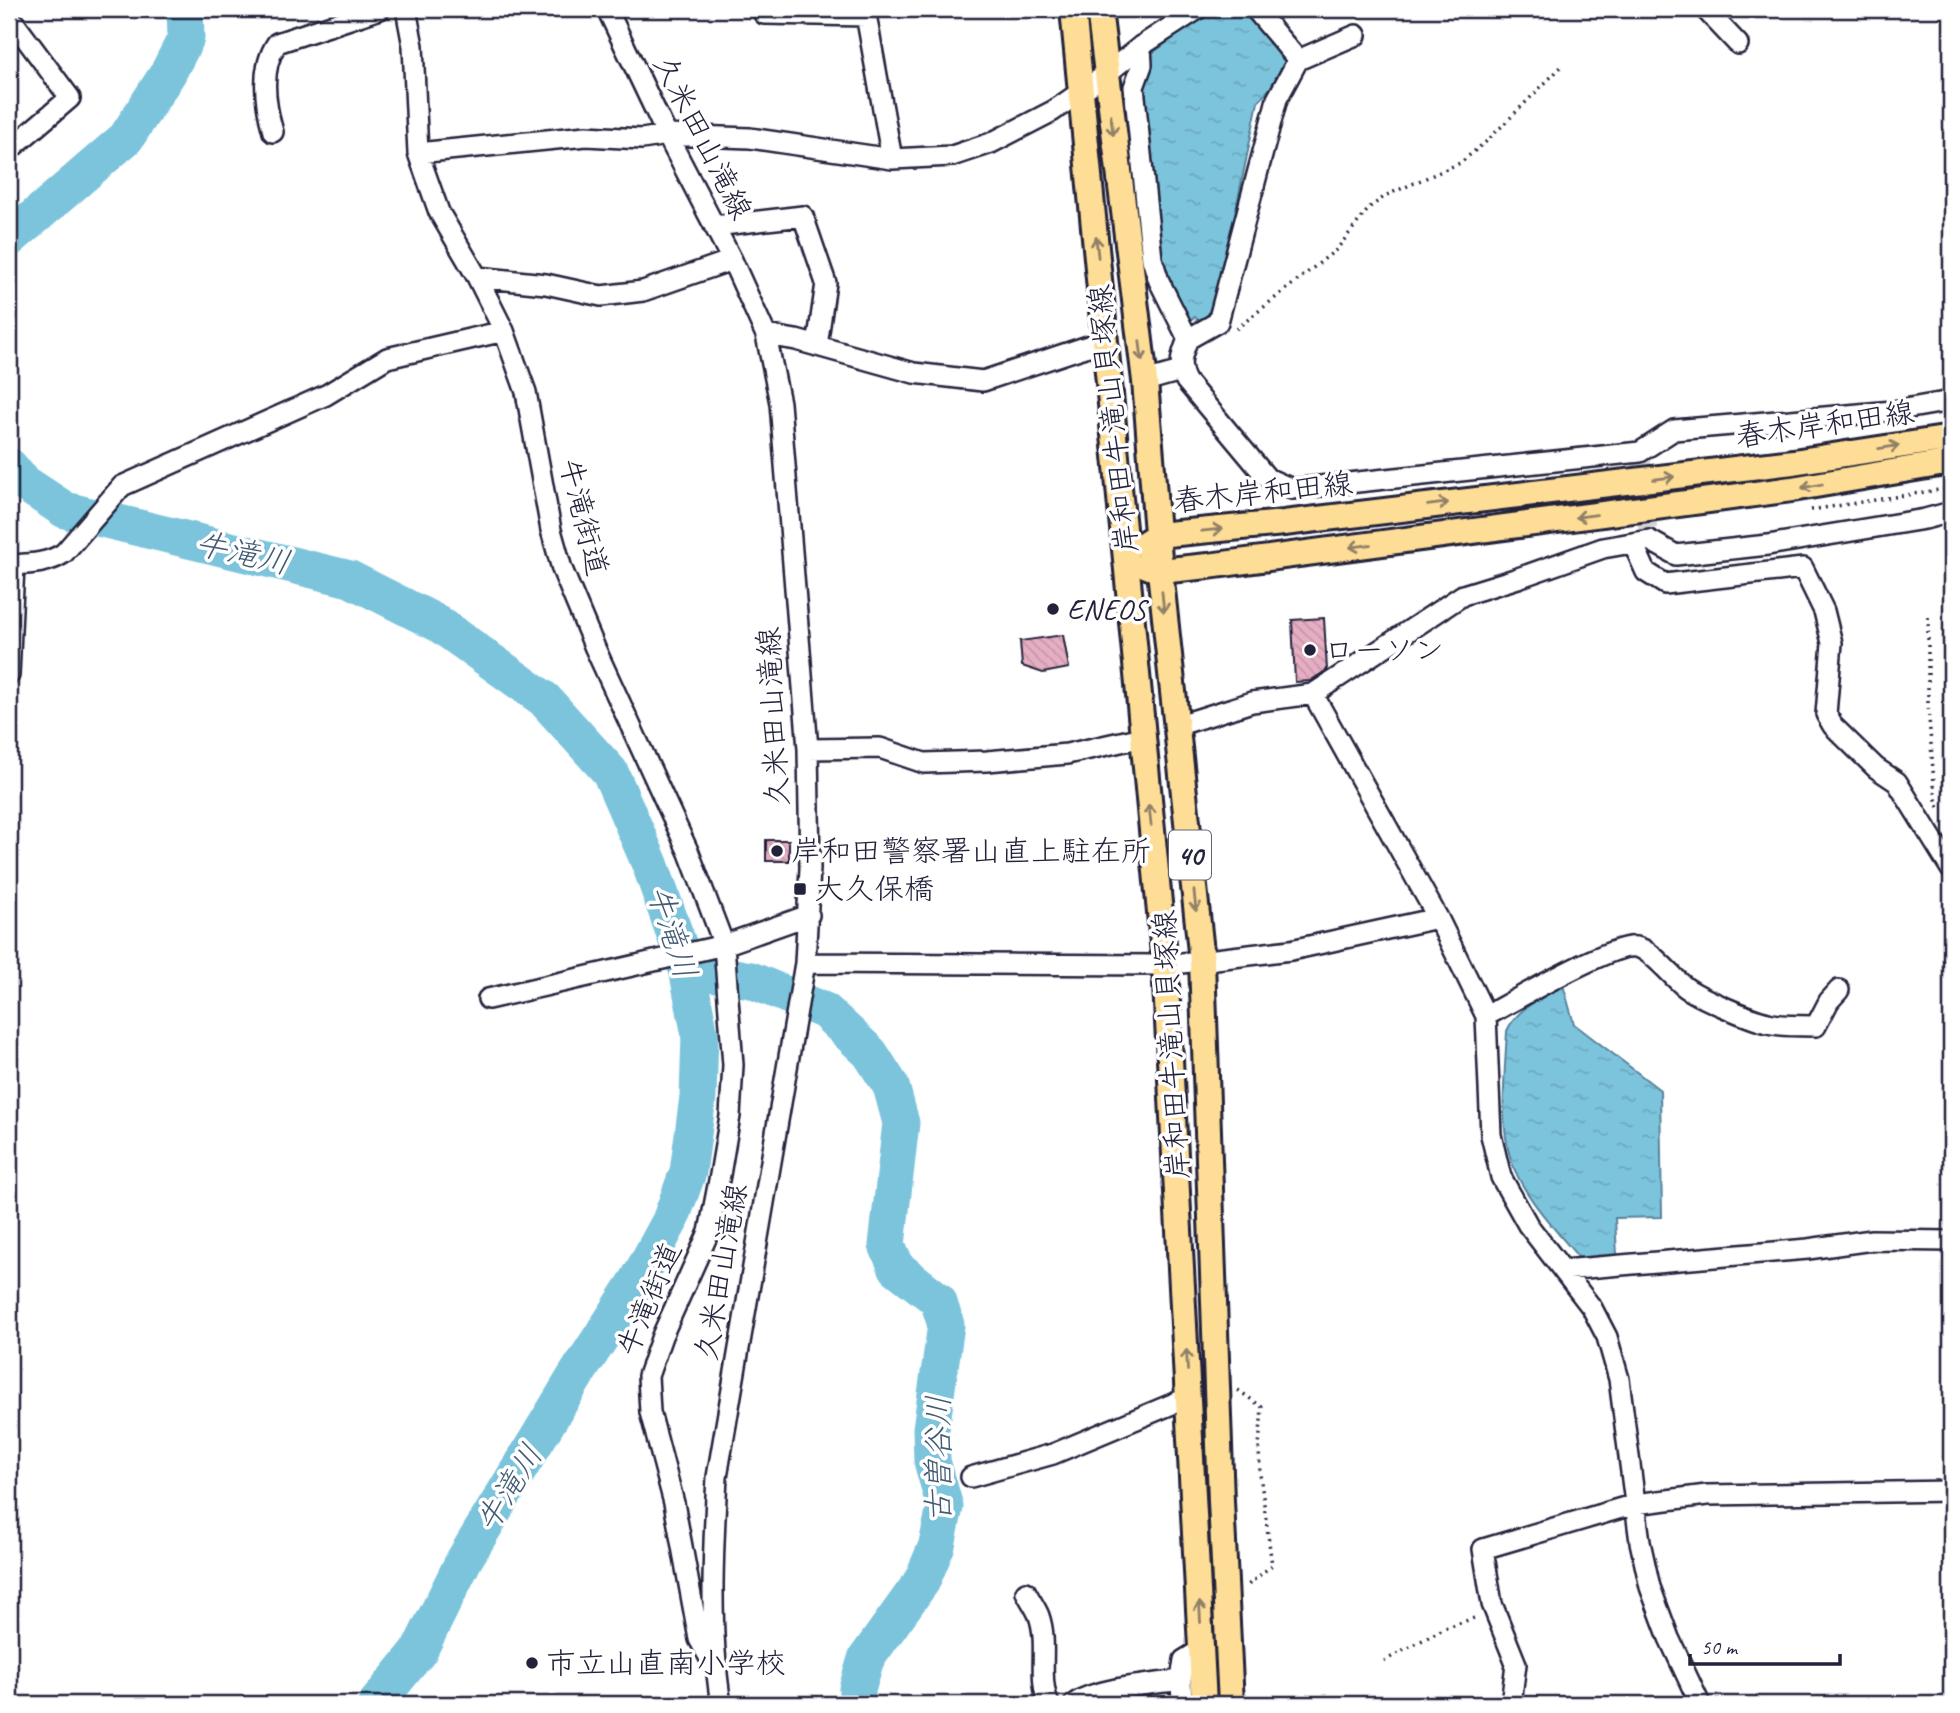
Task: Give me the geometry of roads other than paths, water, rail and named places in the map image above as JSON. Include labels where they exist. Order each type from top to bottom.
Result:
[{"type":"main road","name":"岸和田牛滝山貝塚線","points":[[1073,9],[1166,964],[1204,1704]]},
{"type":"main road","name":"岸和田牛滝山貝塚線","points":[[1099,9],[1144,381],[1160,571],[1202,961],[1216,1374],[1231,1704]]},
{"type":"main road","name":"春木岸和田線","points":[[1125,556],[1157,535],[1284,523],[1793,463],[1951,438]]},
{"type":"main road","name":"春木岸和田線","points":[[1160,571],[1791,489],[1951,462]]},
{"type":"main road","points":[[1125,556],[1160,571]]},
{"type":"street","points":[[273,132],[266,107],[266,76],[271,52],[277,43],[380,9]]},
{"type":"street","name":"牛滝街道","points":[[406,9],[413,46],[418,153],[439,212],[477,277],[503,331],[526,392],[551,530],[562,569],[595,648],[689,853],[726,978],[733,1065],[730,1116],[709,1233],[662,1336],[648,1376],[650,1412],[674,1503],[699,1637],[715,1667]]},
{"type":"street","name":"久米田山滝線","points":[[607,9],[667,135],[732,260],[766,335],[780,403],[808,749],[810,868],[805,963],[717,1477],[713,1557],[715,1667],[721,1704]]},
{"type":"street","points":[[418,153],[586,136],[642,139],[667,135],[750,138],[892,159],[952,156],[991,143],[1052,111],[1198,9]]},
{"type":"street","points":[[1255,9],[1298,60]]},
{"type":"street","points":[[1705,9],[1738,44]]},
{"type":"street","points":[[764,14],[866,12],[892,159]]},
{"type":"street","points":[[9,23],[12,20],[70,98],[9,150]]},
{"type":"street","points":[[1356,35],[1298,60],[1277,99],[1218,321],[1188,339],[1180,357],[1181,371],[1186,381],[1267,478],[1292,489],[1640,452],[1674,430],[1894,411],[1951,401]]},
{"type":"street","points":[[1142,46],[1142,65],[1134,87],[1152,259],[1159,281],[1188,339]]},
{"type":"street","points":[[714,226],[803,216],[826,283],[817,346]]},
{"type":"street","points":[[477,277],[546,284],[601,296],[643,291],[732,260]]},
{"type":"street","points":[[9,675],[11,565],[31,565],[55,559],[64,553],[122,486],[326,395],[387,358],[503,331]]},
{"type":"street","points":[[766,335],[914,373],[983,381],[1106,341]]},
{"type":"street","points":[[1144,381],[1181,371]]},
{"type":"street","points":[[1176,726],[1252,702],[1313,694],[1463,595],[1603,548],[1649,540],[1676,555],[1768,545],[1925,519],[1951,512]]},
{"type":"street","points":[[1633,543],[1646,572],[1665,584],[1803,568],[1824,611],[1832,643],[1826,714],[1833,726],[1876,768],[1896,782],[1951,869]]},
{"type":"street","points":[[1313,694],[1438,918],[1486,1016],[1491,1135],[1501,1177],[1528,1226],[1592,1308],[1607,1337],[1623,1404],[1634,1504],[1650,1587],[1669,1638],[1700,1704]]},
{"type":"street","points":[[808,749],[880,748],[924,763],[988,761],[1067,754],[1143,737]]},
{"type":"street","points":[[488,999],[719,947],[809,915]]},
{"type":"street","points":[[805,963],[1166,964],[1291,950],[1438,918]]},
{"type":"street","points":[[1486,1016],[1581,965],[1625,948],[1637,947],[1686,988],[1768,1023],[1816,1026],[1829,1001],[1839,990]]},
{"type":"street","points":[[1563,1270],[1808,1250],[1872,1240],[1951,1241]]},
{"type":"street","points":[[971,1477],[1053,1454],[1189,1397]]},
{"type":"street","points":[[1511,1704],[1516,1664],[1492,1604],[1483,1549],[1634,1504],[1707,1495],[1951,1491]]},
{"type":"street","points":[[683,1555],[698,1559],[713,1557]]},
{"type":"street","points":[[1026,1592],[1039,1615],[1043,1632],[1045,1687],[1049,1704]]},
{"type":"street","points":[[1181,1704],[1184,1660],[1202,1649]]},
{"type":"street","points":[[1074,1704],[1081,1699],[1110,1691],[1181,1680]]},
{"type":"water","points":[[1213,9],[1247,9],[1291,64],[1258,102],[1219,291],[1201,324],[1195,317],[1188,321],[1163,271],[1141,95],[1149,55]]},
{"type":"water","points":[[1563,985],[1574,1024],[1660,1090],[1662,1217],[1615,1218],[1617,1255],[1579,1258],[1540,1212],[1523,1186],[1507,1145],[1504,1097],[1507,1031],[1524,1010]]},
{"type":"waterway","name":"牛滝川","points":[[9,239],[126,138],[168,73],[186,38],[185,9]]},
{"type":"waterway","name":"牛滝川","points":[[9,466],[24,483],[65,510],[350,579],[439,624],[544,699],[610,772],[650,864],[687,969],[700,1035],[698,1097],[688,1172],[670,1221],[638,1280],[575,1377],[464,1560],[419,1651],[376,1704]]},
{"type":"waterway","name":"古曽谷川","points":[[687,969],[751,980],[825,1011],[870,1053],[891,1086],[901,1123],[887,1245],[897,1268],[938,1300],[946,1325],[931,1429],[932,1461],[945,1507],[937,1545],[922,1581],[866,1659],[857,1689],[857,1704]]},
{"type":"tunnel","points":[[1640,452],[1649,540]]},
{"type":"place","name":"ENEOS","points":[[1053,609]]},
{"type":"place","name":"ローソン","points":[[1310,650]]},
{"type":"place","name":"岸和田警察署山直上駐在所","points":[[777,851]]},
{"type":"place","name":"大久保橋","points":[[800,889]]},
{"type":"place","name":"市立山直南小学校","points":[[532,1663]]}]
